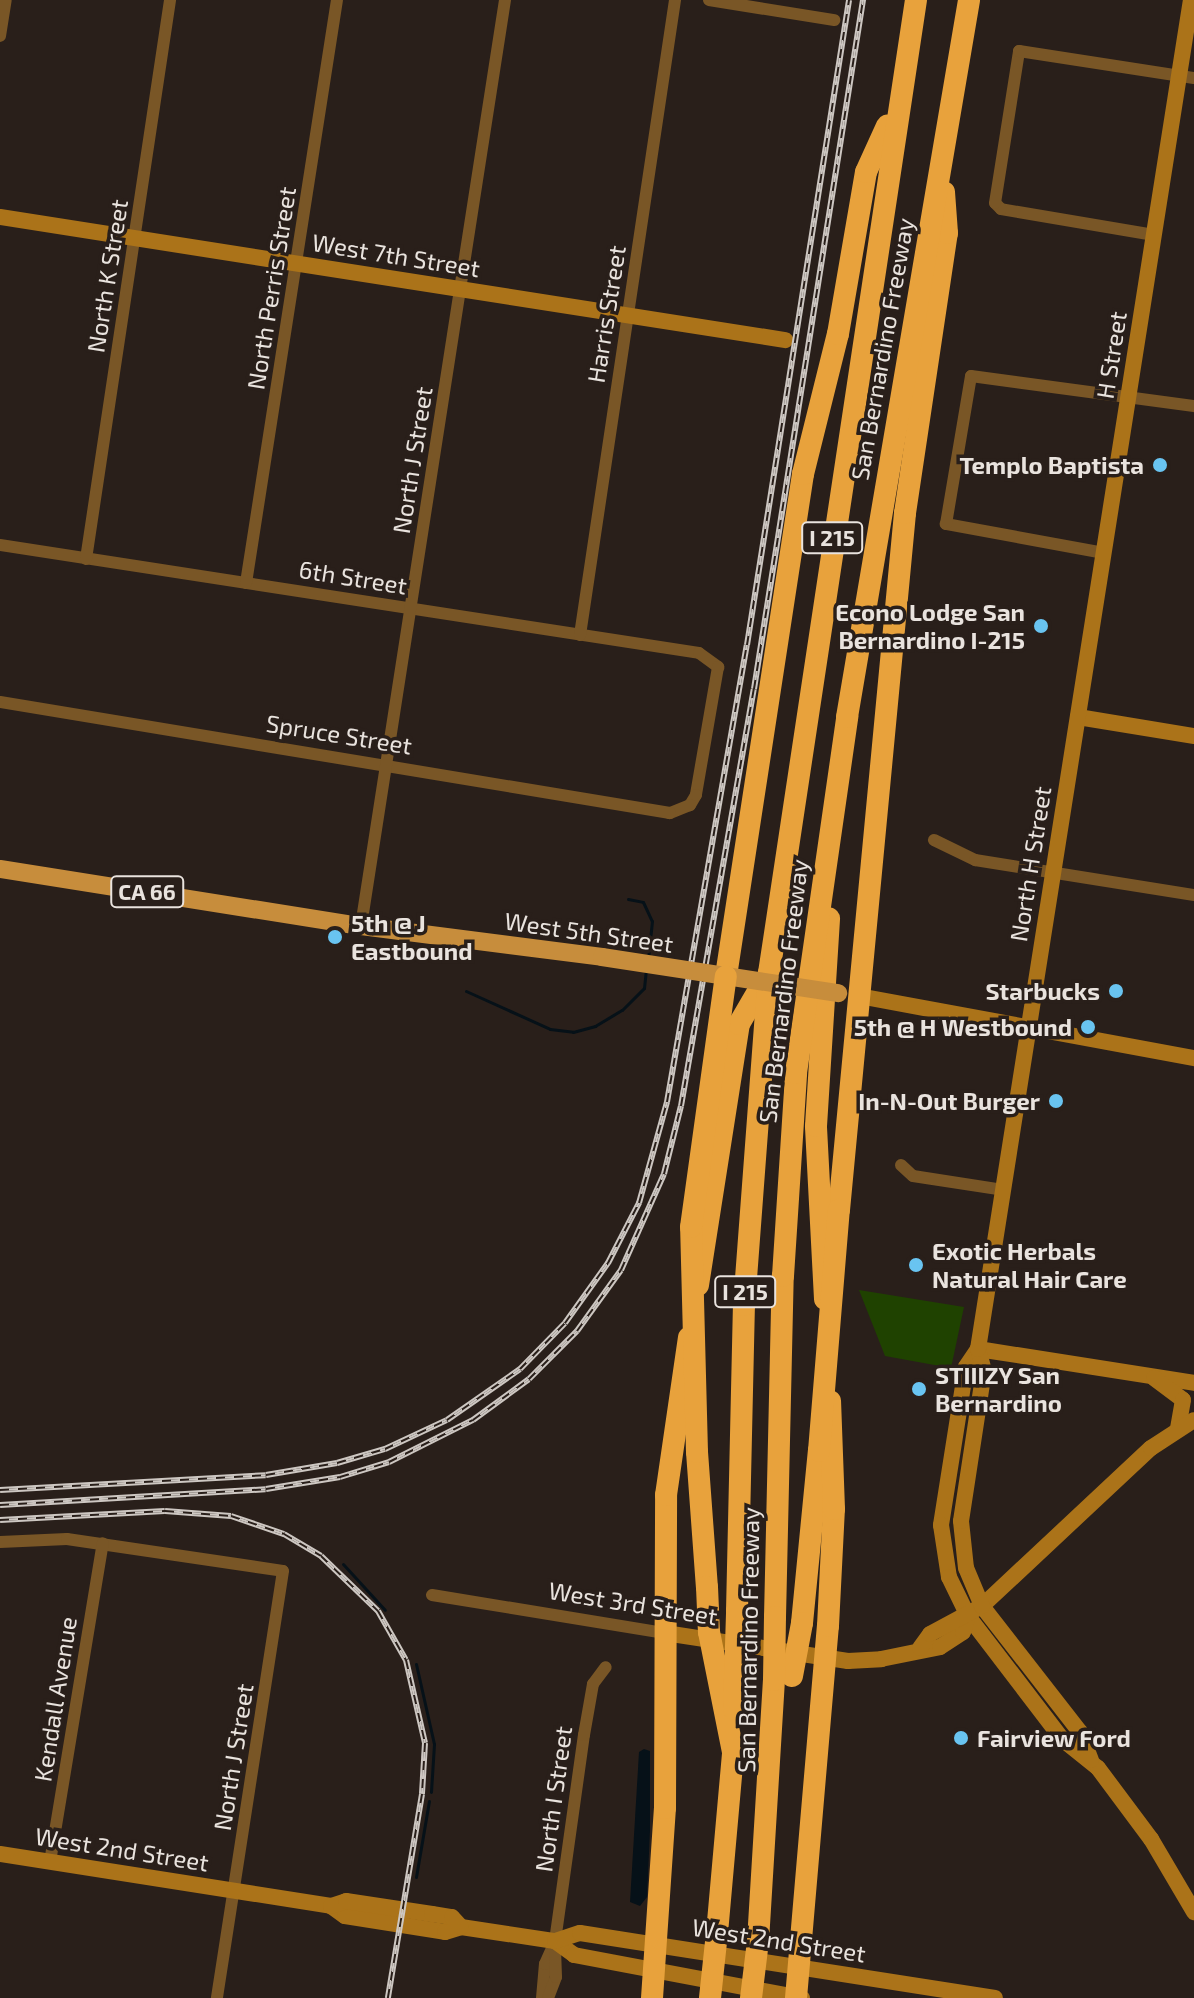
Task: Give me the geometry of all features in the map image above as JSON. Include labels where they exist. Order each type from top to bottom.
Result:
[{"type":"highway","name":"San Bernardino Freeway","points":[[710,1998],[733,1752],[744,1305],[769,973],[897,104],[916,0]]},
{"type":"highway","name":"San Bernardino Freeway","points":[[751,1998],[758,1941],[774,1706],[783,1678],[775,1617],[783,1276],[796,1073],[847,717],[969,0]]},
{"type":"highway","points":[[733,1752],[709,1632],[697,1452],[691,1227],[750,805],[803,474],[838,334],[866,172],[897,104]]},
{"type":"highway","points":[[783,1678],[813,1512],[850,995],[905,513],[947,233],[942,159]]},
{"type":"highway","points":[[798,1998],[826,1658],[833,1450],[816,1113],[847,717]]},
{"type":"highway","points":[[652,1998],[665,1808],[666,1495],[739,1024],[769,973]]},
{"type":"main road","name":"H Street","points":[[1078,717],[1154,235],[1186,77],[1191,0]]},
{"type":"main road","name":"West 7th Street","points":[[0,217],[785,340]]},
{"type":"main road","points":[[1078,717],[1194,736]]},
{"type":"main road","name":"North H Street","points":[[1078,717],[978,1349],[984,1371],[961,1521],[975,1611],[1080,1732],[1091,1760],[1166,1859],[1194,1912]]},
{"type":"main road","name":"West 5th Street","points":[[0,869],[361,926],[602,957],[850,995],[1194,1058]]},
{"type":"main road","points":[[978,1349],[1194,1383]]},
{"type":"main road","points":[[1153,1377],[1183,1400],[1186,1424]]},
{"type":"main road","name":"West 3rd Street","points":[[665,1633],[826,1658],[881,1659],[920,1648],[930,1634],[953,1618],[975,1611],[1186,1424]]},
{"type":"main road","name":"West 2nd Street","points":[[0,1854],[331,1906],[346,1901],[452,1917],[461,1927],[555,1941],[580,1933],[993,1998]]},
{"type":"main road","name":"West 2nd Street","points":[[555,1941],[574,1955],[798,1998]]},
{"type":"street","points":[[0,36],[6,0]]},
{"type":"street","name":"North K Street","points":[[86,559],[170,0]]},
{"type":"street","name":"North Perris Street","points":[[246,583],[337,0]]},
{"type":"street","name":"North J Street","points":[[361,926],[505,0]]},
{"type":"street","name":"Harris Street","points":[[580,635],[675,0]]},
{"type":"street","points":[[709,0],[834,20]]},
{"type":"street","points":[[1154,235],[1001,209],[995,203],[1019,51],[1186,77]]},
{"type":"street","points":[[1104,553],[946,524],[971,376],[1194,406]]},
{"type":"street","name":"6th Street","points":[[0,545],[699,653],[718,667],[696,795],[684,809],[670,813]]},
{"type":"street","name":"Spruce Street","points":[[0,702],[670,813]]},
{"type":"street","points":[[934,840],[975,860],[1194,895]]},
{"type":"street","points":[[901,1165],[913,1176],[1003,1190]]},
{"type":"street","points":[[0,1542],[103,1543]]},
{"type":"street","name":"North J Street","points":[[103,1543],[283,1571],[217,1998]]},
{"type":"street","name":"Kendall Avenue","points":[[50,1862],[103,1543]]},
{"type":"street","name":"West 3rd Street","points":[[432,1595],[665,1633]]},
{"type":"street","name":"North I Street","points":[[548,1998],[556,1977],[555,1941],[593,1684],[606,1667]]},
{"type":"street","name":"North I Street","points":[[542,1998],[545,1964],[555,1941]]},
{"type":"green space","points":[[859,1290],[964,1307],[951,1368],[885,1356]]},
{"type":"shaded area","points":[[644,1749],[650,1751],[650,1830],[647,1897],[640,1906],[630,1902],[639,1752]]},
{"type":"waterway","points":[[628,899],[643,902],[652,921],[648,958]]},
{"type":"waterway","points":[[466,991],[550,1029],[573,1032],[595,1026],[622,1010],[644,988],[646,969]]},
{"type":"waterway","points":[[343,1564],[385,1610]]},
{"type":"waterway","points":[[416,1664],[434,1744],[431,1792]]},
{"type":"waterway","points":[[416,1877],[429,1801]]},
{"type":"railway","points":[[0,1490],[266,1475],[337,1463],[385,1449],[447,1420],[520,1369],[565,1323],[608,1263],[639,1203],[667,1102],[747,645],[849,0]]},
{"type":"railway","points":[[0,1505],[266,1489],[340,1477],[389,1462],[473,1420],[529,1379],[577,1331],[621,1270],[664,1174],[681,1106],[754,689],[863,0]]},
{"type":"railway","points":[[0,1520],[165,1511],[231,1516],[284,1534],[321,1556],[378,1611],[406,1660],[425,1743],[422,1794],[388,1998]]},
{"type":"place","name":"Templo Baptista","points":[[1160,465]]},
{"type":"place","name":"Econo Lodge San Bernardino I-215","points":[[1041,626]]},
{"type":"place","name":"5th @ J Eastbound","points":[[335,937]]},
{"type":"place","name":"Starbucks","points":[[1116,991]]},
{"type":"place","name":"5th @ H Westbound","points":[[1088,1027]]},
{"type":"place","name":"In-N-Out Burger","points":[[1056,1101]]},
{"type":"place","name":"Exotic Herbals Natural Hair Care","points":[[916,1265]]},
{"type":"place","name":"STIIIZY San Bernardino","points":[[919,1389]]},
{"type":"place","name":"Fairview Ford","points":[[961,1738]]}]
